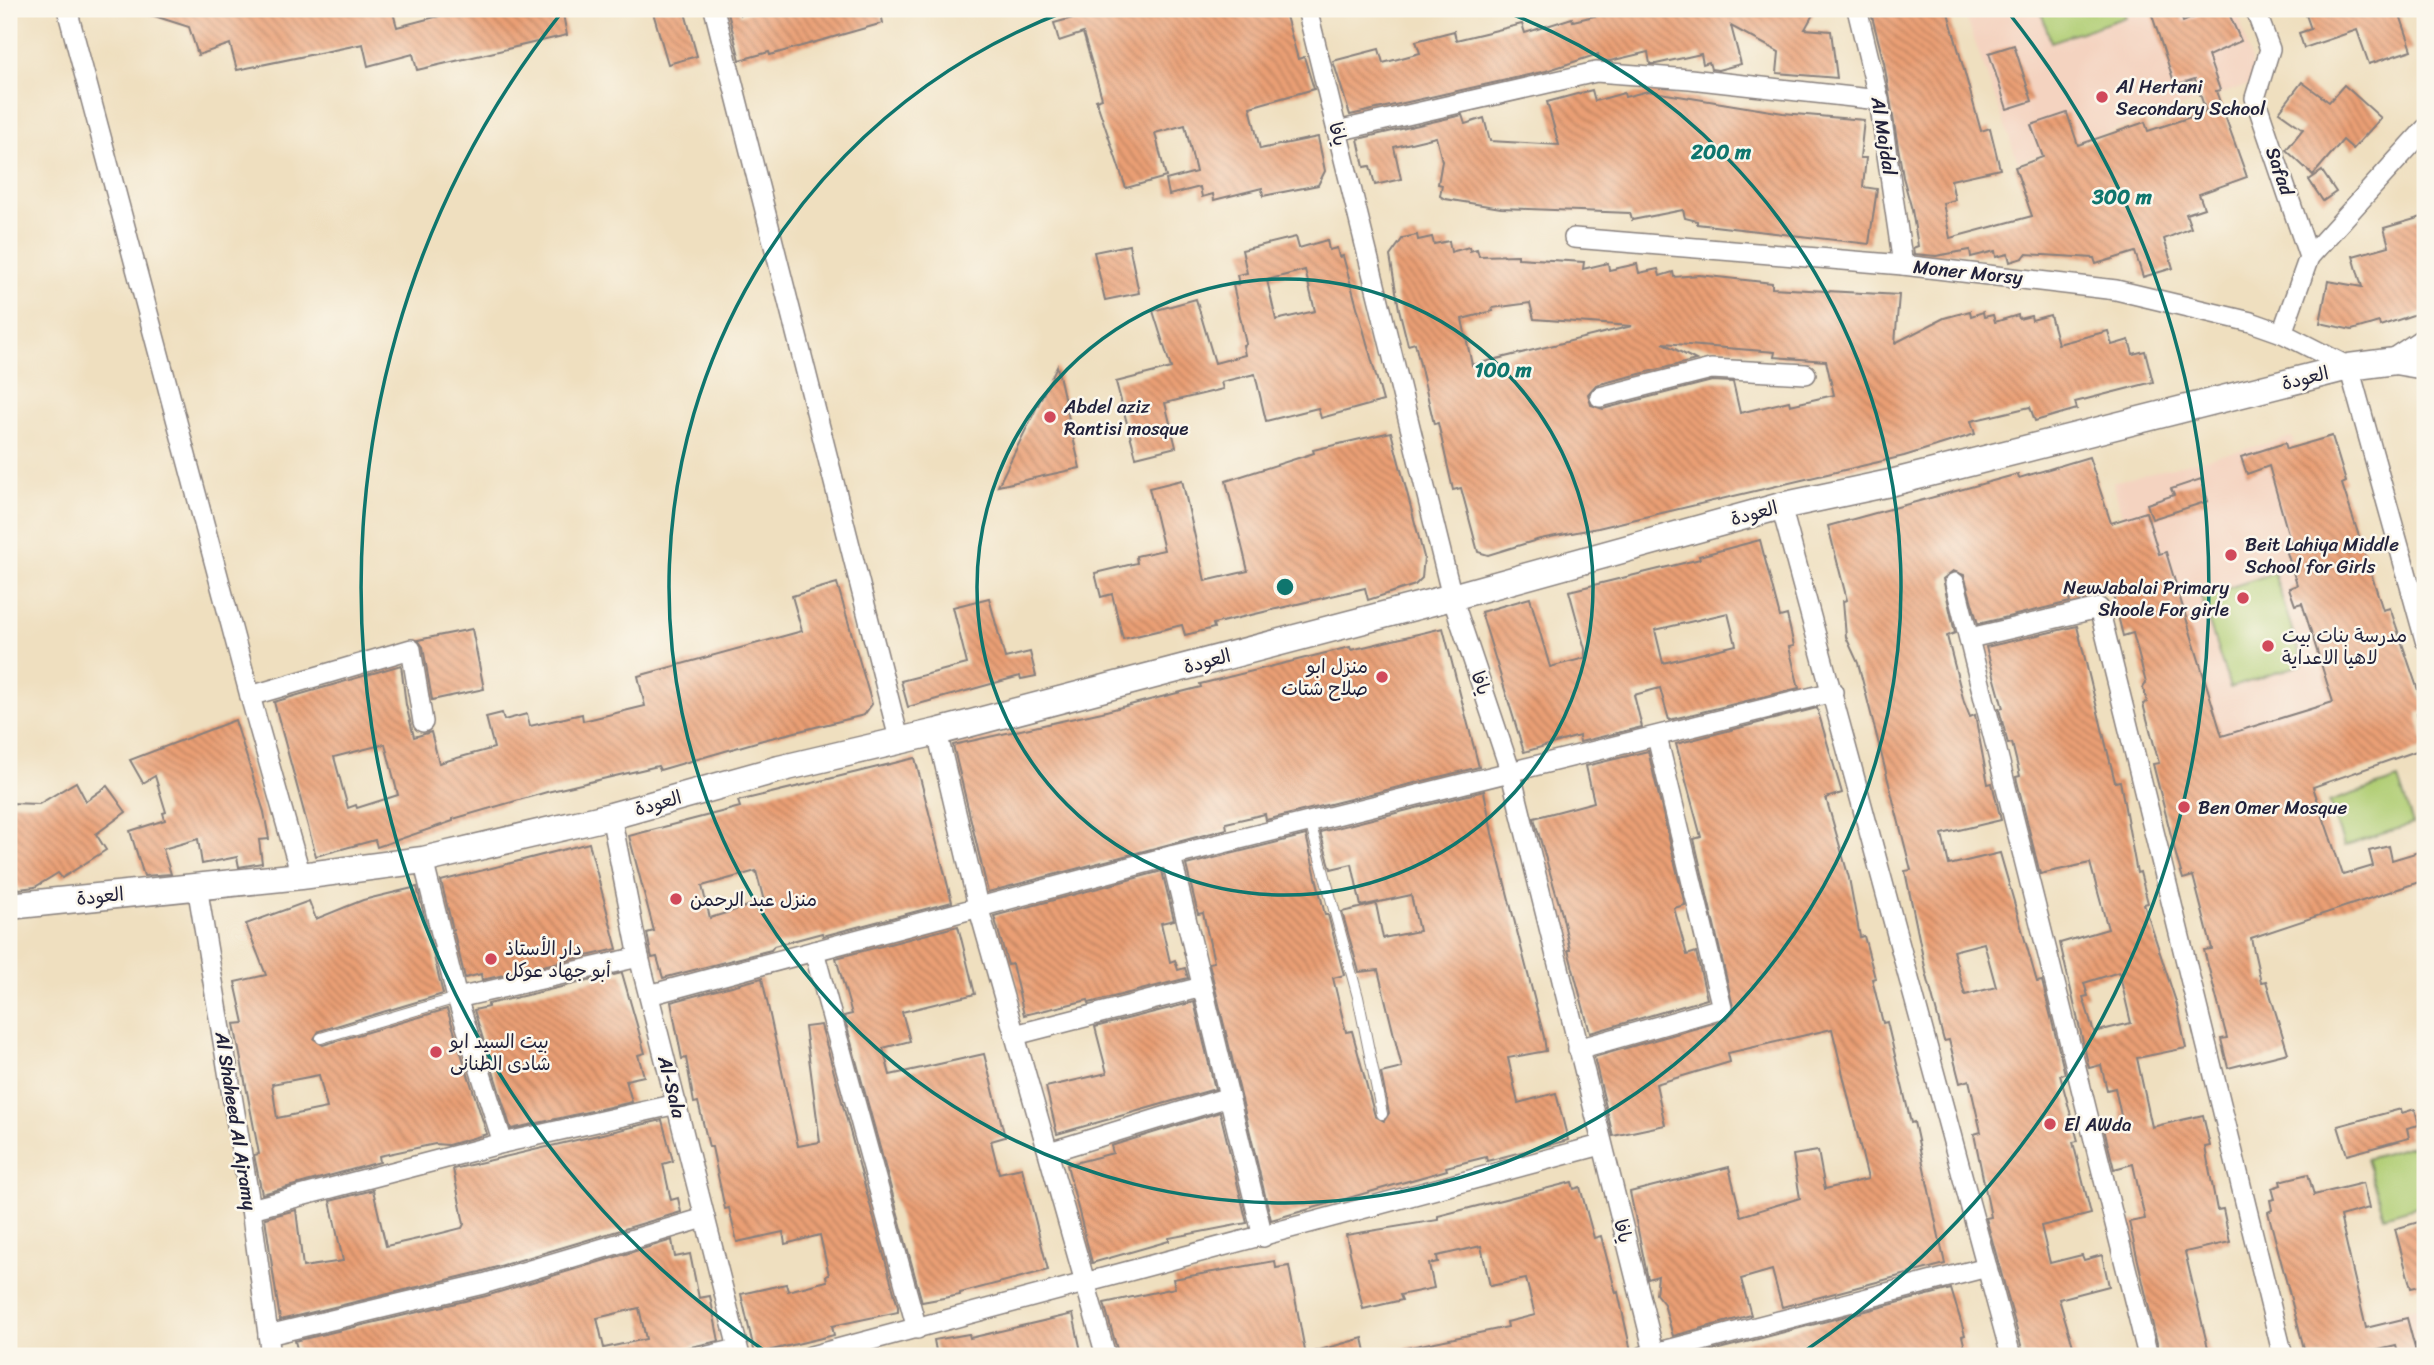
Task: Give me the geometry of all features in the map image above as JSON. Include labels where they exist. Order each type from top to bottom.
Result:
[{"type":"main road","name":"العودة","points":[[2395,361],[2425,341]]},
{"type":"main road","name":"العودة","points":[[9,906],[302,876],[423,860],[611,816],[899,739],[937,732],[1452,597],[1781,506],[1890,483],[2349,367],[2395,361],[2425,366]]},
{"type":"street","points":[[66,9],[250,696],[302,876]]},
{"type":"street","points":[[714,9],[899,739]]},
{"type":"street","name":"يافا","points":[[1307,9],[1452,597],[1510,770],[1651,1355]]},
{"type":"street","name":"Al Majdal","points":[[1857,9],[1880,100],[1903,265]]},
{"type":"street","name":"Safad","points":[[2255,9],[2270,49],[2255,98],[2309,257]]},
{"type":"street","points":[[1337,131],[1596,72],[1690,79],[1880,100]]},
{"type":"street","points":[[2282,333],[2309,257],[2425,129]]},
{"type":"street","name":"Moner Morsy","points":[[1574,238],[1903,265],[2116,290],[2201,307],[2282,333],[2349,367]]},
{"type":"street","points":[[2349,367],[2425,640]]},
{"type":"street","points":[[1600,397],[1711,369],[1806,374]]},
{"type":"street","points":[[1781,506],[2011,1356]]},
{"type":"street","points":[[1955,583],[2148,1356]]},
{"type":"street","points":[[1970,638],[2099,608],[2277,1355]]},
{"type":"street","points":[[250,696],[411,649],[422,722]]},
{"type":"street","points":[[649,995],[1171,856],[1833,692]]},
{"type":"street","points":[[937,732],[978,906],[1106,1356]]},
{"type":"street","points":[[1578,1049],[1722,1008],[1657,737]]},
{"type":"street","name":"Al-Sala","points":[[611,816],[639,957],[738,1352]]},
{"type":"street","points":[[1171,856],[1263,1237]]},
{"type":"street","points":[[423,860],[457,999],[503,1143]]},
{"type":"street","name":"Al Shaheed Al Ajramy","points":[[197,886],[251,1209],[271,1356]]},
{"type":"street","points":[[814,951],[916,1329]]},
{"type":"street","points":[[457,999],[639,957]]},
{"type":"street","points":[[1015,1035],[1202,987]]},
{"type":"street","points":[[1049,1152],[1229,1097]]},
{"type":"street","points":[[251,1209],[503,1143],[677,1104]]},
{"type":"street","points":[[811,1356],[1601,1145]]},
{"type":"street","points":[[268,1335],[483,1284],[704,1218]]},
{"type":"street","points":[[1651,1355],[1987,1267]]},
{"type":"street","points":[[708,1356],[738,1352]]},
{"type":"lane","points":[[1310,822],[1358,997],[1382,1114]]},
{"type":"lane","points":[[321,1038],[457,999]]},
{"type":"shaded area","name":"Al Hertani Secondary School","points":[[1963,9],[2237,9],[2257,82],[2018,162]]},
{"type":"shaded area","name":"NewJabalai Primary Shoole For girle","points":[[2292,437],[2327,547],[2377,727],[2211,780],[2125,527],[2113,482]]},
{"type":"shaded area","points":[[2425,1304],[2425,1356],[2389,1356],[2379,1316]]},
{"type":"green space","points":[[2040,9],[2123,9],[2126,17],[2051,42]]},
{"type":"green space","points":[[2274,573],[2303,664],[2230,688],[2201,597]]},
{"type":"green space","points":[[2398,779],[2413,824],[2344,846],[2329,802]]},
{"type":"green space","points":[[2425,1142],[2425,1204],[2384,1216],[2366,1159]]},
{"type":"building","points":[[143,9],[392,9],[397,27],[458,11],[458,14],[481,9],[562,9],[567,35],[417,70],[413,54],[368,66],[363,44],[237,70],[230,44],[198,55],[189,27],[142,12]]},
{"type":"building","points":[[652,9],[684,9],[697,56],[668,64]]},
{"type":"building","points":[[727,9],[739,9],[740,15],[761,9],[880,9],[883,23],[770,55],[769,52],[740,60]]},
{"type":"building","points":[[1106,9],[1284,9],[1298,59],[1304,57],[1314,89],[1250,107],[1260,149],[1318,137],[1325,171],[1318,185],[1263,196],[1262,188],[1214,200],[1213,194],[1202,197],[1200,187],[1169,195],[1166,180],[1196,172],[1185,125],[1155,133],[1166,177],[1126,188],[1096,100],[1102,98],[1083,33],[1059,41],[1054,23]]},
{"type":"building","points":[[1624,9],[1816,9],[1805,29],[1831,31],[1837,78],[1777,73],[1779,52],[1731,26],[1741,64],[1718,70],[1711,69],[1709,62],[1703,64],[1701,54],[1650,64],[1648,52],[1610,61],[1599,60],[1598,54],[1546,71],[1350,115],[1333,61],[1379,49],[1383,63],[1420,53],[1416,41],[1454,31],[1456,40],[1522,24],[1525,33],[1572,18],[1573,21]]},
{"type":"building","points":[[1870,9],[1947,9],[1981,131],[1990,128],[2000,169],[1951,180],[1955,200],[1943,203],[1950,238],[2032,216],[2015,167],[2043,157],[2031,125],[2067,113],[2078,145],[2145,122],[2148,131],[2206,112],[2195,79],[2175,85],[2150,9],[2179,9],[2183,22],[2213,9],[2227,9],[2241,41],[2208,56],[2220,90],[2216,91],[2247,177],[2199,194],[2204,208],[2186,214],[2191,228],[2164,239],[2173,268],[2143,277],[2135,252],[2096,264],[2094,258],[2026,254],[2023,258],[2010,262],[2008,254],[1996,257],[1995,251],[1971,257],[1970,250],[1936,256],[1914,254],[1913,248],[1918,246],[1912,210],[1903,177],[1884,63]]},
{"type":"building","points":[[2304,9],[2398,9],[2412,50],[2369,64],[2357,30],[2304,48],[2299,33],[2311,29]]},
{"type":"building","points":[[2014,45],[2032,101],[2007,109],[1989,53]]},
{"type":"building","points":[[2302,82],[2329,102],[2344,85],[2381,118],[2353,149],[2343,140],[2313,175],[2286,150],[2303,129],[2279,112]]},
{"type":"building","points":[[1592,90],[1595,101],[1624,93],[1625,97],[1648,91],[1783,113],[1864,120],[1860,158],[1866,158],[1863,187],[1877,189],[1869,244],[1697,224],[1697,221],[1685,218],[1683,210],[1632,220],[1630,213],[1501,208],[1445,199],[1440,196],[1442,185],[1438,184],[1442,161],[1436,137],[1394,147],[1401,179],[1375,185],[1370,166],[1364,167],[1358,139],[1462,115],[1465,124],[1484,118],[1490,141],[1559,145],[1547,102]]},
{"type":"building","points":[[2322,171],[2336,192],[2323,201],[2309,180]]},
{"type":"building","points":[[2425,216],[2425,311],[2380,326],[2379,322],[2352,330],[2320,323],[2328,281],[2362,287],[2353,256],[2389,246],[2384,228]]},
{"type":"building","points":[[1417,235],[1418,240],[1432,237],[1434,244],[1449,241],[1451,252],[1469,247],[1470,251],[1477,249],[1479,256],[1518,255],[1518,258],[1584,262],[1583,269],[1608,263],[1609,270],[1637,264],[1639,273],[1658,269],[1660,276],[1673,272],[1674,277],[1699,275],[1772,283],[1772,288],[1899,295],[1895,343],[1944,318],[1970,311],[1971,316],[1983,312],[1984,317],[1993,315],[1995,322],[2018,315],[2019,319],[2031,316],[2032,320],[2050,315],[2058,344],[2108,331],[2112,345],[2129,340],[2133,354],[2145,351],[2153,382],[2075,402],[2077,409],[2035,421],[2030,407],[1971,421],[1975,434],[1904,456],[1598,528],[1540,539],[1488,555],[1478,552],[1461,488],[1453,490],[1438,423],[1434,424],[1415,343],[1408,345],[1390,256],[1403,238]],"holes":[[[1530,303],[1534,319],[1632,326],[1472,365],[1462,319],[1493,311],[1492,308]],[[1663,343],[1775,352],[1774,357],[1826,361],[1834,395],[1790,405],[1789,401],[1740,413],[1733,382],[1712,381],[1603,409],[1591,405],[1588,394],[1596,385],[1696,360]]]},
{"type":"building","points":[[1296,237],[1299,248],[1327,240],[1329,250],[1337,248],[1339,257],[1343,256],[1383,401],[1321,418],[1318,408],[1266,421],[1255,374],[1221,382],[1223,389],[1165,403],[1176,447],[1136,457],[1116,382],[1171,368],[1153,311],[1196,299],[1215,363],[1245,355],[1243,345],[1246,344],[1233,285],[1239,284],[1237,275],[1247,273],[1242,250]],"holes":[[[1305,270],[1315,311],[1276,320],[1267,280]]]},
{"type":"building","points":[[1129,245],[1139,293],[1105,300],[1094,252]]},
{"type":"building","name":"Abdel aziz Rantisi mosque","points":[[1057,366],[1080,468],[998,486]]},
{"type":"building","points":[[1391,432],[1424,557],[1422,578],[1415,585],[1368,600],[1365,588],[1213,624],[1214,628],[1185,635],[1182,625],[1123,639],[1112,594],[1101,597],[1095,573],[1137,563],[1136,556],[1164,550],[1149,488],[1182,480],[1205,581],[1248,571],[1226,481],[1314,453],[1313,450]]},
{"type":"building","points":[[2332,436],[2346,482],[2342,484],[2383,610],[2390,608],[2425,711],[2417,713],[2425,748],[2313,787],[2343,875],[2373,866],[2369,851],[2389,846],[2392,860],[2425,850],[2425,880],[2251,938],[2261,982],[2266,981],[2288,1053],[2228,1068],[2221,1039],[2227,1038],[2204,950],[2212,949],[2193,876],[2183,879],[2177,859],[2153,764],[2159,763],[2143,704],[2147,702],[2143,688],[2146,683],[2133,633],[2123,636],[2111,587],[2069,599],[2070,602],[1978,624],[1964,575],[1953,571],[1943,579],[1955,633],[1947,636],[1964,702],[1970,717],[1975,715],[1988,784],[1992,783],[2001,820],[1942,834],[1949,865],[2000,853],[2037,982],[2042,981],[2065,1074],[2060,1075],[2078,1141],[2073,1142],[2091,1214],[2041,1226],[2050,1263],[2082,1255],[2084,1260],[2102,1255],[2109,1286],[2059,1299],[2076,1356],[2024,1356],[1986,1218],[1991,1217],[1974,1134],[1981,1132],[1969,1080],[1960,1083],[1949,1040],[1944,1041],[1926,972],[1905,871],[1911,870],[1858,663],[1846,637],[1843,601],[1847,600],[1828,526],[2018,474],[2019,478],[2089,457],[2111,523],[2146,512],[2159,554],[2166,552],[2222,736],[2333,702],[2302,603],[2295,605],[2289,588],[2297,585],[2285,546],[2291,544],[2269,466],[2247,474],[2241,457],[2285,443],[2287,449]],"holes":[[[1984,943],[1996,987],[1965,995],[1953,951]]]},
{"type":"building","points":[[2201,479],[2208,501],[2152,519],[2147,504],[2174,495],[2171,489]]},
{"type":"building","points":[[1760,540],[1780,617],[1787,615],[1794,646],[1789,647],[1799,688],[1669,720],[1660,688],[1634,695],[1642,727],[1580,742],[1579,736],[1524,752],[1481,612],[1530,598],[1550,667],[1585,658],[1569,591],[1700,559],[1699,556]],"holes":[[[1728,613],[1736,645],[1663,663],[1655,630]]]},
{"type":"building","points":[[837,583],[872,704],[864,715],[763,740],[660,770],[658,766],[547,792],[453,819],[377,847],[375,840],[316,856],[274,702],[401,665],[406,705],[414,737],[431,732],[439,763],[494,748],[486,717],[502,713],[504,720],[527,714],[530,726],[582,714],[583,721],[645,706],[638,676],[802,631],[792,596]],"holes":[[[385,744],[398,795],[357,808],[356,805],[348,808],[334,757]]]},
{"type":"building","points":[[989,598],[1005,658],[1030,652],[1036,676],[1021,679],[1020,676],[908,707],[901,681],[967,664],[953,607]]},
{"type":"building","points":[[2077,626],[2115,782],[2120,781],[2137,873],[2140,872],[2148,903],[2144,904],[2177,1005],[2186,1048],[2137,1058],[2152,1127],[2203,1115],[2210,1146],[2205,1147],[2217,1210],[2223,1209],[2230,1242],[2185,1252],[2210,1356],[2160,1356],[2129,1222],[2145,1219],[2133,1164],[2114,1169],[2104,1129],[2123,1125],[2115,1088],[2107,1090],[2101,1065],[2089,1068],[2060,943],[2108,929],[2090,863],[2040,874],[2016,777],[2020,776],[2012,743],[2008,744],[1999,709],[2003,708],[1986,647]],"holes":[[[2119,972],[2131,1023],[2094,1032],[2083,997],[2088,996],[2084,983]]]},
{"type":"building","points":[[1443,628],[1479,767],[1266,820],[1265,814],[1226,823],[1227,829],[988,892],[953,745],[1102,712],[1201,687],[1200,684],[1350,647],[1351,650]]},
{"type":"building","points":[[472,629],[484,689],[432,700],[423,647],[418,640]]},
{"type":"building","points":[[1817,708],[1842,793],[1826,798],[1849,878],[1860,937],[1864,936],[1875,978],[1872,979],[1883,1023],[1887,1022],[1911,1123],[1914,1122],[1945,1264],[1782,1307],[1772,1270],[1741,1279],[1751,1315],[1673,1336],[1664,1304],[1656,1294],[1658,1276],[1648,1279],[1630,1192],[1729,1167],[1741,1216],[1800,1198],[1793,1155],[1818,1151],[1825,1189],[1868,1179],[1832,1029],[1728,1053],[1730,1062],[1656,1084],[1665,1125],[1613,1136],[1594,1057],[1725,1020],[1734,1011],[1694,839],[1701,837],[1676,744]]},
{"type":"building","points":[[235,720],[264,812],[269,839],[259,840],[262,863],[239,867],[237,857],[202,864],[198,839],[163,849],[171,874],[144,876],[130,831],[165,820],[163,813],[166,812],[155,776],[143,783],[130,760]]},
{"type":"building","points":[[1648,751],[1685,905],[1674,908],[1687,955],[1696,952],[1707,999],[1590,1033],[1568,950],[1562,914],[1534,818],[1594,802],[1586,766]]},
{"type":"building","points":[[915,758],[952,902],[823,936],[822,933],[774,946],[771,950],[663,978],[657,957],[652,958],[651,954],[647,933],[654,931],[629,836],[740,807],[738,801]],"holes":[[[756,871],[764,901],[710,918],[702,886]]]},
{"type":"building","points":[[76,782],[86,801],[107,786],[126,812],[96,834],[106,850],[62,878],[58,873],[35,887],[19,889],[9,872],[9,803],[39,804]]},
{"type":"building","points":[[1484,791],[1546,1051],[1508,1058],[1518,1103],[1556,1093],[1568,1140],[1487,1161],[1486,1157],[1446,1167],[1447,1170],[1271,1220],[1209,963],[1214,962],[1203,913],[1198,914],[1186,865],[1306,835],[1325,915],[1328,915],[1344,975],[1333,978],[1346,1032],[1352,1031],[1375,1116],[1384,1121],[1389,1113],[1381,1073],[1402,1068],[1378,970],[1359,972],[1342,912],[1376,904],[1383,938],[1419,931],[1411,895],[1361,906],[1352,864],[1331,869],[1320,832]]},
{"type":"building","points":[[589,843],[617,949],[482,980],[481,974],[465,978],[441,881]]},
{"type":"building","points":[[1162,871],[1174,920],[1161,923],[1170,962],[1175,960],[1178,970],[1185,968],[1188,978],[1089,1003],[1088,1000],[1024,1015],[1012,964],[1008,965],[994,916]]},
{"type":"building","points":[[417,887],[443,994],[319,1031],[314,1039],[323,1045],[447,1009],[487,1134],[448,1145],[435,1144],[379,1156],[380,1162],[262,1194],[254,1155],[259,1154],[234,1024],[244,1023],[235,982],[266,975],[246,924],[309,901],[316,919],[363,900]],"holes":[[[319,1075],[327,1108],[277,1118],[272,1084]]]},
{"type":"building","points":[[958,926],[975,994],[902,1012],[910,1041],[883,1048],[890,1075],[984,1054],[1005,1137],[991,1141],[999,1173],[1022,1168],[1048,1270],[960,1295],[922,1302],[844,1016],[852,1014],[836,958]]},
{"type":"building","points":[[622,973],[645,1053],[638,1055],[644,1076],[626,1080],[632,1102],[511,1129],[474,1010],[488,1007],[488,1004]]},
{"type":"building","points":[[762,978],[798,1146],[820,1142],[805,1027],[821,1025],[898,1312],[832,1326],[834,1335],[755,1354],[741,1294],[786,1284],[788,1291],[827,1281],[826,1276],[829,1275],[820,1235],[785,1244],[783,1232],[737,1242],[729,1208],[725,1209],[712,1147],[709,1147],[698,1102],[694,1103],[686,1058],[682,1059],[671,1002]]},
{"type":"building","points":[[1194,1002],[1215,1089],[1057,1134],[1046,1087],[1107,1073],[1095,1027]]},
{"type":"building","points":[[2401,1109],[2402,1113],[2415,1109],[2419,1125],[2407,1128],[2409,1138],[2347,1155],[2338,1126]]},
{"type":"building","points":[[1220,1112],[1247,1223],[1169,1238],[1169,1241],[1092,1263],[1067,1165],[1113,1153],[1111,1146]]},
{"type":"building","points":[[662,1120],[673,1161],[663,1164],[671,1200],[678,1198],[681,1212],[480,1272],[280,1320],[265,1218],[296,1210],[303,1267],[343,1261],[330,1201],[373,1190],[386,1246],[422,1238],[462,1228],[464,1224],[453,1169]]},
{"type":"building","points":[[2308,1174],[2314,1195],[2363,1183],[2369,1208],[2340,1216],[2366,1328],[2407,1318],[2417,1356],[2399,1356],[2396,1346],[2353,1356],[2306,1356],[2268,1212],[2272,1210],[2270,1200],[2275,1199],[2272,1188],[2281,1185],[2280,1181]]},
{"type":"building","points":[[1572,1182],[1574,1189],[1580,1187],[1594,1238],[1601,1236],[1616,1293],[1618,1292],[1632,1356],[1397,1356],[1396,1350],[1508,1327],[1507,1322],[1535,1315],[1526,1279],[1490,1286],[1481,1246],[1437,1256],[1438,1262],[1429,1264],[1434,1288],[1400,1295],[1402,1300],[1363,1309],[1346,1235],[1438,1220],[1438,1216]]},
{"type":"building","points":[[2425,1220],[2425,1285],[2411,1288],[2395,1229]]},
{"type":"building","points":[[672,1240],[675,1257],[690,1254],[699,1298],[710,1296],[719,1341],[662,1353],[663,1356],[299,1356],[295,1341],[486,1296]],"holes":[[[639,1308],[646,1339],[604,1348],[597,1318]]]},
{"type":"building","points":[[1275,1261],[1276,1268],[1289,1266],[1306,1356],[1119,1356],[1104,1303],[1175,1288],[1173,1279]]},
{"type":"building","points":[[1951,1289],[1965,1335],[1962,1336],[1967,1356],[1692,1356]]},
{"type":"building","points":[[1073,1314],[1082,1356],[937,1356],[934,1340],[969,1334],[970,1338]]},
{"type":"building","points":[[1363,1338],[1367,1356],[1316,1356],[1316,1351]]},
{"type":"place","name":"Al Hertani Secondary School","points":[[2102,97]]},
{"type":"place","name":"Abdel aziz Rantisi mosque","points":[[1050,417]]},
{"type":"place","name":"Beit Lahiya Middle School for Girls","points":[[2231,555]]},
{"type":"place","name":"NewJabalai Primary Shoole For girle","points":[[2243,598]]},
{"type":"place","name":"مدرسة بنات بيت لاهيا الاعداية","points":[[2268,646]]},
{"type":"place","name":"منزل ابو صلاح شتات","points":[[1382,677]]},
{"type":"place","name":"Ben Omer Mosque","points":[[2184,807]]},
{"type":"place","name":"منزل عبد الرحمن","points":[[676,899]]},
{"type":"place","name":"دار الأستاذ أبو جهاد عوكل","points":[[491,959]]},
{"type":"place","name":"بيت السيد ابو شادى الطنانى","points":[[436,1052]]},
{"type":"place","name":"El AWda","points":[[2050,1124]]}]
